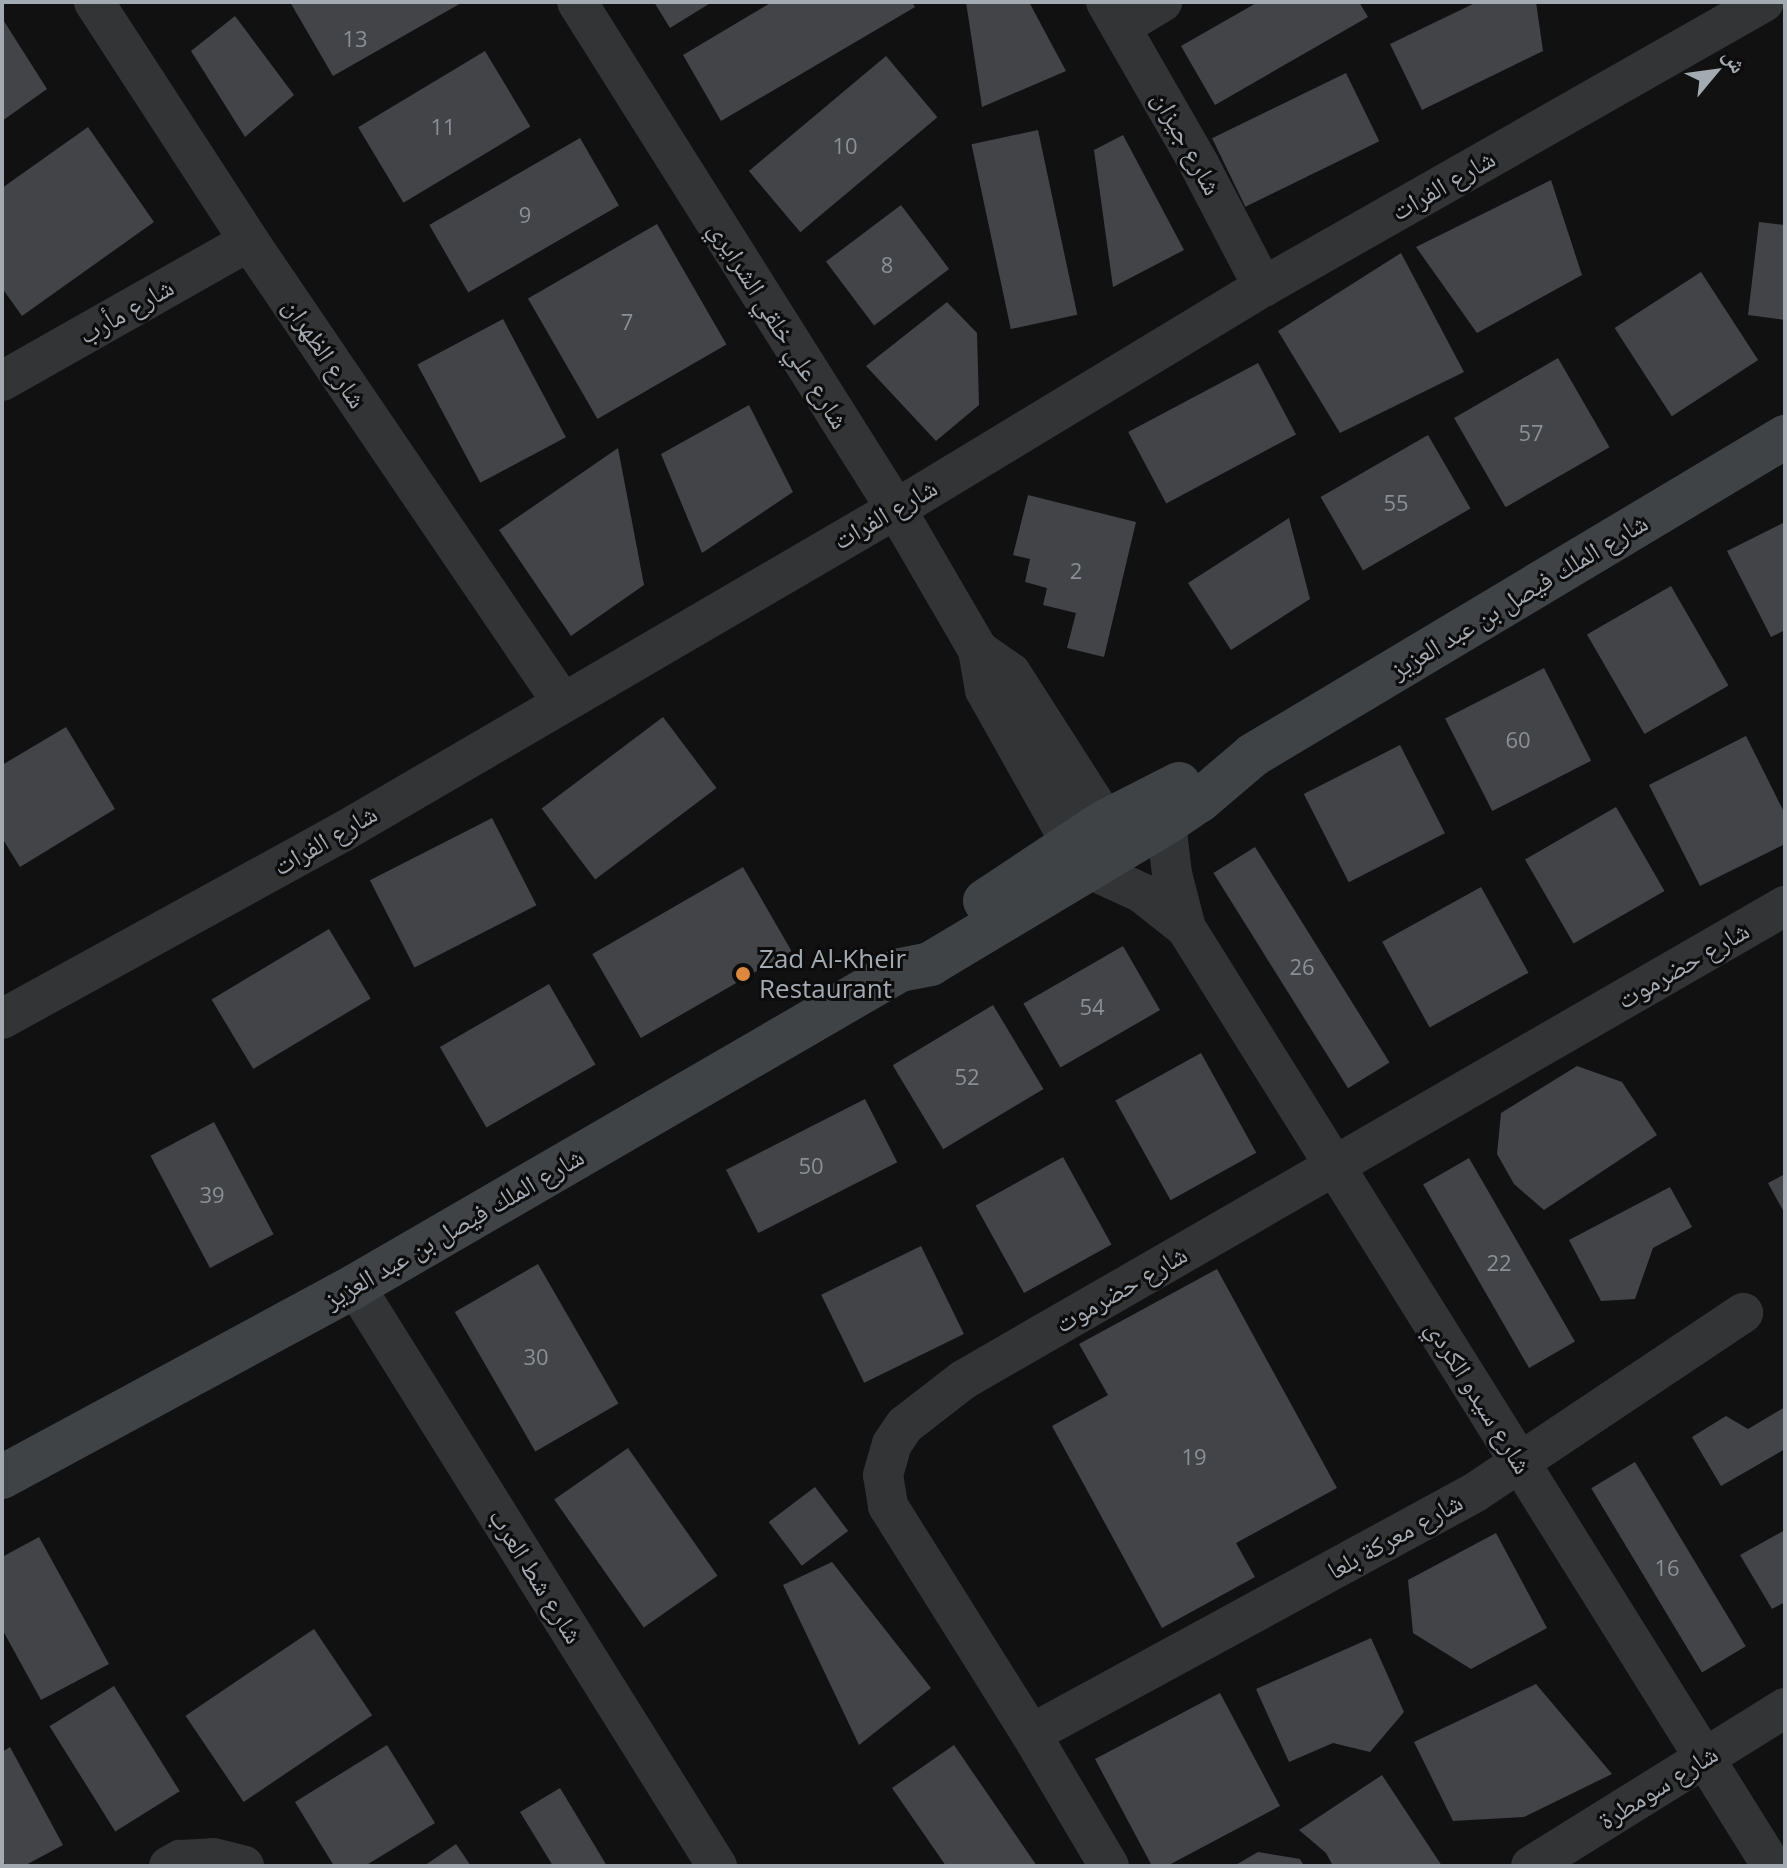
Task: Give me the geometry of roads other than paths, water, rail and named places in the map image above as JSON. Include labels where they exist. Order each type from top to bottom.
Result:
[{"type":"main road","name":"شارع الملك فيصل بن عبد العزيز","points":[[1098,846],[1166,823],[1199,801],[1253,755],[1785,437]]},
{"type":"main road","name":"شارع الملك فيصل بن عبد العزيز","points":[[2,1477],[355,1286],[900,970],[917,946],[1098,846],[1222,764],[1253,755]]},
{"type":"street","name":"شارع الظهران","points":[[94,2],[249,241],[562,702]]},
{"type":"street","name":"شارع علي خلقي الشرايري","points":[[577,2],[896,509],[978,650],[1011,673],[1098,846]]},
{"type":"street","points":[[1114,14],[1162,2]]},
{"type":"street","name":"شارع الفرات","points":[[2,1019],[344,831],[896,509],[1263,287],[1764,2]]},
{"type":"street","name":"شارع جيزان","points":[[1114,14],[1263,287]]},
{"type":"street","name":"شارع مأرب","points":[[2,381],[249,241]]},
{"type":"street","name":"شارع سيدو الكردي","points":[[1166,823],[1172,874],[1186,928],[1772,1866]]},
{"type":"street","name":"شارع سيدو الكردي","points":[[1098,846],[1142,893],[1186,928]]},
{"type":"street","name":"شارع حضرموت","points":[[1109,1866],[1031,1734],[888,1506],[883,1475],[892,1444],[925,1406],[963,1380],[1785,906]]},
{"type":"street","name":"شارع شط العرب","points":[[355,1286],[717,1866]]},
{"type":"street","name":"شارع معركة بلعا","points":[[1031,1734],[1522,1464],[1743,1313]]},
{"type":"street","name":"شارع سومطرة","points":[[1531,1866],[1785,1708]]},
{"type":"street","points":[[169,1866],[180,1860],[213,1858],[244,1866]]},
{"type":"place","name":"Zad Al-Kheir Restaurant","points":[[743,974]]}]
